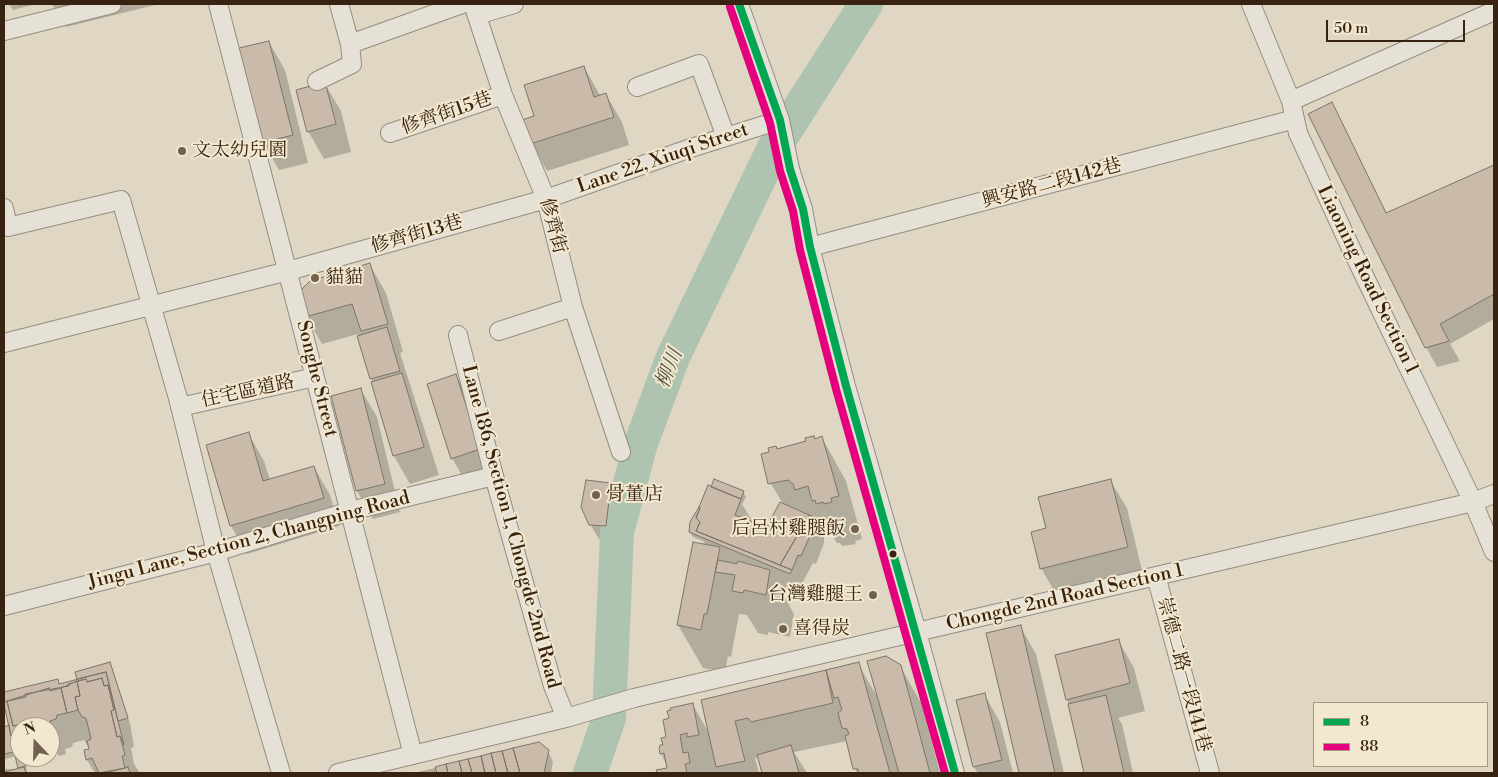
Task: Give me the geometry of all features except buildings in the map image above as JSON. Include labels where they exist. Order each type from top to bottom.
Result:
[{"type":"street","points":[[4,31],[112,4]]},
{"type":"street","name":"Songhe Street","points":[[218,4],[414,755]]},
{"type":"street","points":[[317,80],[352,64],[350,44],[339,4]]},
{"type":"street","points":[[350,44],[462,4]]},
{"type":"street","points":[[475,10],[514,4]]},
{"type":"street","points":[[739,4],[781,128],[790,169],[803,209],[810,247],[846,386],[917,632],[955,773]]},
{"type":"street","name":"Liaoning Road Section 1","points":[[1251,4],[1291,101],[1298,133],[1473,502],[1494,552]]},
{"type":"street","name":"修齊街","points":[[475,10],[503,95],[546,199],[573,307],[621,452]]},
{"type":"street","points":[[1291,101],[1494,11]]},
{"type":"street","points":[[636,87],[698,64],[726,137]]},
{"type":"street","name":"修齊街15巷","points":[[390,133],[503,95]]},
{"type":"street","name":"興安路二段142巷","points":[[810,247],[1295,119]]},
{"type":"street","name":"Lane 22, Xiuqi Street","points":[[546,199],[726,137],[781,128]]},
{"type":"street","name":"修齊街13巷","points":[[4,343],[288,271],[546,199]]},
{"type":"street","points":[[4,208],[6,226],[121,200],[153,306],[180,406],[216,552],[281,773]]},
{"type":"street","points":[[499,331],[573,307]]},
{"type":"street","name":"Lane 186, Section 1, Chongde 2nd Road","points":[[458,335],[494,476],[553,686],[575,715]]},
{"type":"street","name":"住宅區道路","points":[[180,406],[315,377]]},
{"type":"street","name":"Jingu Lane, Section 2, Changping Road","points":[[4,606],[216,552],[350,512],[494,476]]},
{"type":"street","name":"Chongde 2nd Road Section 1","points":[[575,715],[634,698],[1473,502],[1494,494]]},
{"type":"street","name":"崇德二路一段141巷","points":[[1156,576],[1210,773]]},
{"type":"street","points":[[338,773],[575,715]]},
{"type":"waterway","name":"柳川","points":[[590,773],[609,718],[617,532],[641,443],[673,357],[773,150],[866,4]]},
{"type":"transit line","name":"8","points":[[739,4],[780,120],[790,169],[803,209],[810,247],[846,386],[955,773]]},
{"type":"transit line","name":"88","points":[[730,7],[770,123],[780,171],[793,211],[800,250],[836,389],[945,773]]},
{"type":"place","name":"文太幼兒園","points":[[182,151]]},
{"type":"place","name":"貓貓","points":[[315,278]]},
{"type":"place","name":"骨董店","points":[[596,495]]},
{"type":"place","name":"后呂村雞腿飯","points":[[855,529]]},
{"type":"place","name":"台灣雞腿王","points":[[873,595]]},
{"type":"place","name":"喜得炭","points":[[783,629]]}]
